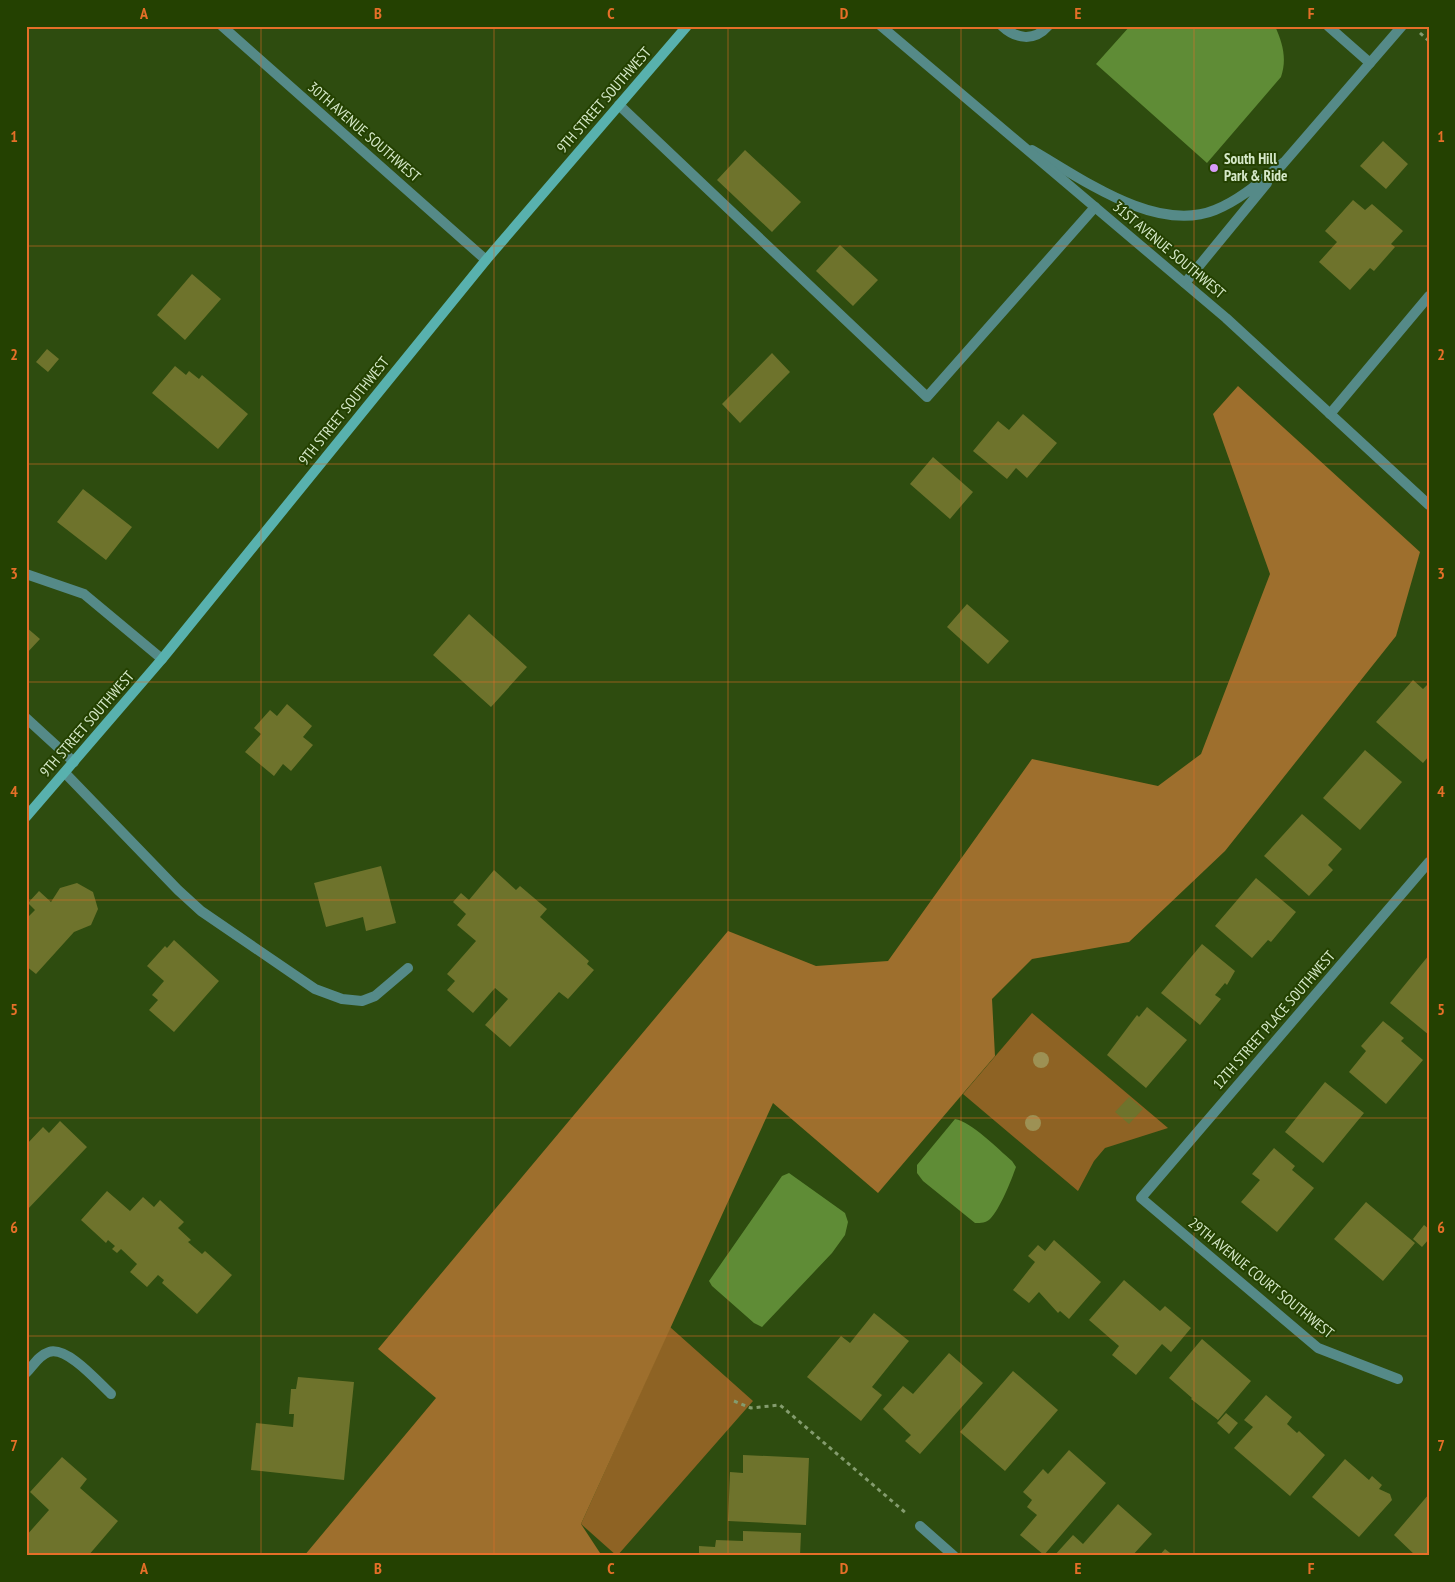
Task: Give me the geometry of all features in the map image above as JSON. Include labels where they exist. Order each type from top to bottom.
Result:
[{"type":"main road","name":"9TH STREET SOUTHWEST","points":[[26,817],[162,659],[486,260],[687,26]]},
{"type":"street","name":"30TH AVENUE SOUTHWEST","points":[[222,26],[486,260]]},
{"type":"street","name":"31ST AVENUE SOUTHWEST","points":[[881,26],[1185,283],[1429,505]]},
{"type":"street","points":[[1002,26],[1019,37],[1028,38],[1046,28]]},
{"type":"street","points":[[1328,26],[1370,63]]},
{"type":"street","points":[[1185,283],[1284,162],[1402,26]]},
{"type":"street","points":[[619,105],[927,396],[1095,207]]},
{"type":"street","points":[[1019,143],[1113,196],[1170,216],[1194,215],[1214,210],[1253,188],[1284,162]]},
{"type":"street","points":[[1330,414],[1429,296]]},
{"type":"street","points":[[26,574],[84,594],[162,659]]},
{"type":"street","points":[[26,718],[74,762]]},
{"type":"street","points":[[65,773],[200,911],[314,989],[342,999],[362,1000],[375,996],[408,968]]},
{"type":"street","name":"12TH STREET PLACE SOUTHWEST","points":[[1141,1198],[1429,862]]},
{"type":"street","name":"29TH AVENUE COURT SOUTHWEST","points":[[1141,1198],[1318,1348],[1398,1378]]},
{"type":"street","points":[[26,1373],[40,1357],[48,1352],[59,1351],[68,1356],[111,1394]]},
{"type":"street","points":[[920,1526],[954,1556]]},
{"type":"path","points":[[734,1402],[751,1408],[780,1405],[920,1526]]},
{"type":"shaded area","points":[[1130,26],[1275,26],[1283,52],[1284,64],[1281,77],[1207,163],[1096,64]]},
{"type":"shaded area","points":[[1238,386],[1420,552],[1396,636],[1225,851],[1129,942],[1032,959],[992,999],[995,1056],[878,1193],[773,1103],[581,1524],[602,1556],[304,1556],[436,1398],[378,1349],[728,931],[816,966],[888,961],[1032,759],[1158,786],[1201,754],[1270,574],[1213,414]]},
{"type":"shaded area","points":[[1032,1013],[1168,1128],[1105,1148],[1094,1161],[1078,1191],[963,1094]]},
{"type":"shaded area","points":[[955,1119],[977,1130],[1012,1161],[1016,1167],[998,1209],[985,1222],[975,1223],[923,1181],[917,1173],[917,1165]]},
{"type":"shaded area","points":[[789,1173],[845,1213],[848,1222],[845,1235],[832,1253],[762,1327],[754,1323],[712,1286],[709,1281],[782,1176]]},
{"type":"shaded area","points":[[670,1327],[753,1401],[617,1556],[581,1524]]},
{"type":"building","points":[[1383,141],[1408,164],[1386,189],[1360,166]]},
{"type":"building","points":[[745,150],[801,202],[772,232],[717,180]]},
{"type":"building","points":[[1353,200],[1365,210],[1372,204],[1403,231],[1391,244],[1395,247],[1374,271],[1370,268],[1350,290],[1319,262],[1337,242],[1325,231]]},
{"type":"building","points":[[840,245],[878,280],[853,306],[816,271]]},
{"type":"building","points":[[192,274],[221,299],[185,340],[157,315]]},
{"type":"building","points":[[47,349],[59,359],[48,372],[36,362]]},
{"type":"building","points":[[772,353],[790,372],[740,423],[722,404]]},
{"type":"building","points":[[175,366],[186,375],[189,371],[199,379],[202,375],[248,414],[218,449],[152,393]]},
{"type":"building","points":[[1023,414],[1057,443],[1027,478],[1016,468],[1007,479],[973,451],[998,421],[1009,430]]},
{"type":"building","points":[[933,457],[973,492],[950,519],[910,484]]},
{"type":"building","points":[[83,489],[132,527],[106,560],[57,522]]},
{"type":"building","points":[[967,604],[1009,641],[988,664],[947,627]]},
{"type":"building","points":[[469,614],[527,667],[491,707],[433,655]]},
{"type":"building","points":[[26,627],[40,639],[26,654]]},
{"type":"building","points":[[1413,680],[1423,689],[1429,683],[1429,756],[1423,763],[1376,722]]},
{"type":"building","points":[[287,704],[312,726],[303,737],[313,745],[291,771],[283,764],[274,776],[245,752],[261,734],[254,728],[270,710],[277,716]]},
{"type":"building","points":[[1365,750],[1402,782],[1360,830],[1323,798]]},
{"type":"building","points":[[1302,814],[1342,849],[1328,865],[1333,870],[1309,896],[1264,856]]},
{"type":"building","points":[[381,866],[396,923],[366,931],[363,917],[326,927],[314,883]]},
{"type":"building","points":[[494,870],[516,890],[520,886],[547,909],[540,917],[589,961],[587,964],[594,970],[568,999],[559,992],[510,1047],[485,1025],[508,999],[495,988],[473,1013],[447,990],[455,981],[447,974],[476,941],[457,925],[466,914],[453,902],[461,893],[469,900]]},
{"type":"building","points":[[1256,878],[1296,912],[1271,942],[1268,940],[1252,958],[1215,926]]},
{"type":"building","points":[[77,883],[93,892],[98,909],[91,925],[74,932],[36,974],[26,966],[26,919],[35,910],[28,903],[39,891],[51,902],[60,888]]},
{"type":"building","points":[[174,940],[219,981],[174,1032],[149,1010],[158,1000],[152,995],[164,981],[147,966],[165,946],[167,948]]},
{"type":"building","points":[[1202,944],[1235,971],[1227,985],[1225,983],[1215,995],[1221,999],[1200,1025],[1161,993]]},
{"type":"building","points":[[1429,955],[1429,1035],[1390,1003]]},
{"type":"building","points":[[1147,1007],[1187,1040],[1146,1088],[1107,1055],[1137,1015],[1139,1017]]},
{"type":"building","points":[[1383,1021],[1404,1038],[1401,1041],[1423,1060],[1386,1104],[1349,1072],[1366,1051],[1361,1046]]},
{"type":"building","points":[[1325,1082],[1364,1113],[1323,1163],[1285,1132]]},
{"type":"building","points":[[1129,1097],[1143,1109],[1129,1124],[1115,1112]]},
{"type":"building","points":[[60,1121],[87,1147],[26,1211],[26,1145],[43,1127],[49,1133]]},
{"type":"building","points":[[1274,1148],[1295,1166],[1292,1170],[1314,1188],[1277,1232],[1241,1202],[1260,1180],[1252,1174]]},
{"type":"building","points":[[107,1191],[130,1211],[143,1197],[154,1207],[160,1200],[184,1222],[178,1228],[191,1240],[188,1242],[202,1254],[205,1251],[232,1275],[197,1314],[162,1283],[164,1280],[158,1275],[147,1287],[130,1272],[137,1264],[121,1249],[117,1253],[112,1249],[115,1246],[108,1240],[106,1243],[81,1220]]},
{"type":"building","points":[[1366,1202],[1415,1243],[1383,1281],[1334,1239]]},
{"type":"building","points":[[1424,1225],[1429,1229],[1429,1239],[1422,1247],[1413,1239]]},
{"type":"building","points":[[1054,1240],[1101,1282],[1069,1319],[1060,1311],[1058,1313],[1039,1292],[1029,1303],[1013,1290],[1035,1262],[1028,1256],[1038,1245],[1045,1251]]},
{"type":"building","points":[[1124,1280],[1160,1311],[1165,1306],[1191,1328],[1171,1352],[1162,1344],[1136,1375],[1112,1355],[1119,1346],[1089,1320]]},
{"type":"building","points":[[874,1313],[909,1341],[872,1387],[882,1395],[861,1421],[807,1377],[841,1336],[850,1343]]},
{"type":"building","points":[[1202,1339],[1251,1381],[1218,1420],[1191,1399],[1169,1378]]},
{"type":"building","points":[[949,1353],[983,1383],[920,1454],[905,1441],[911,1435],[883,1409],[903,1386],[913,1394]]},
{"type":"building","points":[[1013,1371],[1058,1410],[1005,1471],[960,1432]]},
{"type":"building","points":[[298,1377],[354,1382],[344,1480],[251,1470],[256,1423],[293,1427],[294,1414],[289,1414],[291,1389],[296,1389]]},
{"type":"building","points":[[1266,1395],[1292,1417],[1287,1424],[1297,1433],[1299,1431],[1325,1455],[1290,1496],[1234,1448],[1253,1427],[1244,1420]]},
{"type":"building","points":[[1226,1413],[1238,1423],[1229,1434],[1217,1423]]},
{"type":"building","points":[[1069,1450],[1106,1483],[1044,1555],[1020,1535],[1037,1515],[1027,1507],[1032,1500],[1023,1492],[1043,1469],[1048,1474]]},
{"type":"building","points":[[743,1455],[809,1458],[806,1525],[728,1521],[730,1472],[743,1473]]},
{"type":"building","points":[[62,1457],[87,1479],[80,1488],[118,1521],[88,1556],[26,1556],[26,1536],[49,1510],[30,1492]]},
{"type":"building","points":[[1345,1459],[1369,1480],[1372,1476],[1382,1485],[1379,1489],[1390,1494],[1392,1500],[1359,1537],[1312,1497]]},
{"type":"building","points":[[1429,1494],[1429,1556],[1416,1556],[1394,1535]]},
{"type":"building","points":[[1118,1504],[1152,1534],[1132,1556],[1054,1556],[1073,1535],[1083,1544]]},
{"type":"building","points":[[743,1531],[801,1533],[800,1556],[699,1556],[699,1546],[715,1547],[716,1540],[743,1541]]},
{"type":"building","points":[[1165,1549],[1174,1556],[1159,1556]]},
{"type":"place","name":"South Hill Park & Ride","points":[[1214,168]]}]
